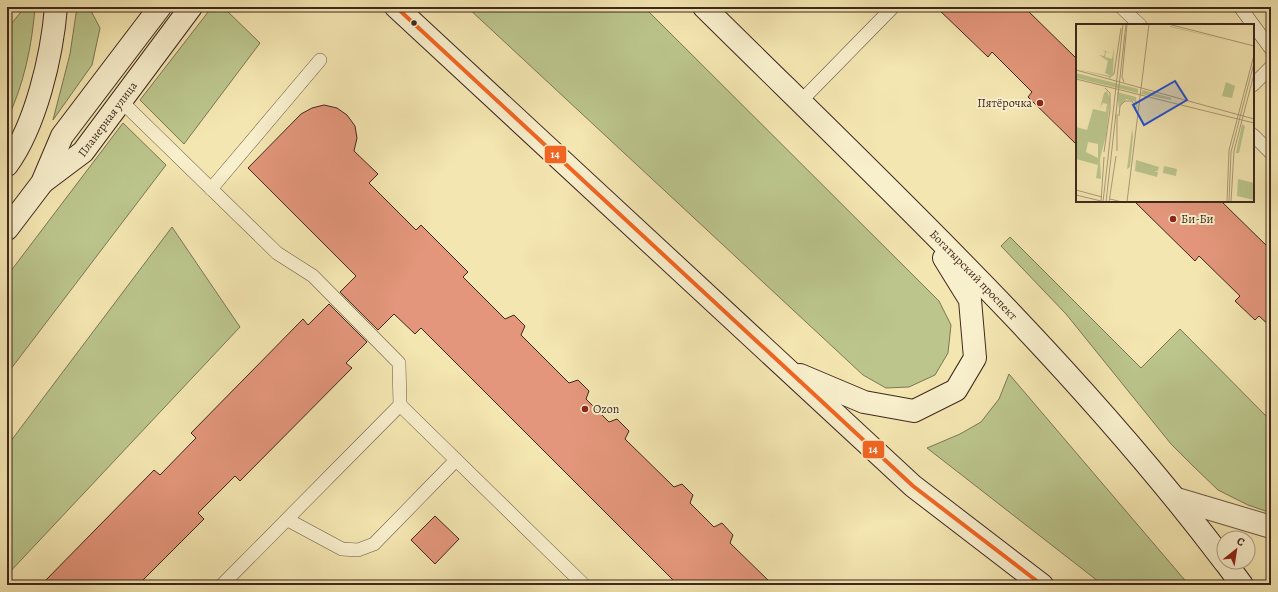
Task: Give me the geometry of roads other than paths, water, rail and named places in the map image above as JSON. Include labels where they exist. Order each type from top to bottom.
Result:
[{"type":"main road","points":[[7,165],[14,156],[32,114],[53,41],[56,7]]},
{"type":"main road","name":"Планерная улица","points":[[7,229],[42,183],[62,136],[160,7]]},
{"type":"main road","name":"Планерная улица","points":[[42,183],[83,152],[120,100],[191,7]]},
{"type":"main road","points":[[396,7],[786,370],[913,486],[1040,584]]},
{"type":"main road","name":"Богатырский проспект","points":[[704,7],[922,222],[1042,345],[1178,499],[1216,551]]},
{"type":"main road","points":[[786,370],[864,402],[914,411],[956,390],[975,358],[970,300],[922,222]]},
{"type":"main road","points":[[1178,499],[1271,528]]},
{"type":"main road","name":"Богатырский проспект","points":[[1230,570],[1242,585]]},
{"type":"lane","points":[[800,102],[893,7]]},
{"type":"lane","points":[[1121,7],[1139,24]]},
{"type":"lane","points":[[1240,7],[1253,24]]},
{"type":"lane","points":[[1254,26],[1271,49]]},
{"type":"lane","points":[[210,188],[320,60]]},
{"type":"lane","points":[[1254,84],[1271,67]]},
{"type":"lane","points":[[120,100],[277,253],[313,276],[399,363],[400,405],[584,585]]},
{"type":"lane","points":[[1254,135],[1271,153]]},
{"type":"lane","points":[[222,585],[288,520],[400,405]]},
{"type":"lane","points":[[288,520],[342,549],[358,550],[374,544],[456,460]]},
{"type":"place","name":"Пятёрочка","points":[[1040,103]]},
{"type":"place","name":"Би-Би","points":[[1173,219]]},
{"type":"place","name":"Ozon","points":[[585,409]]}]
